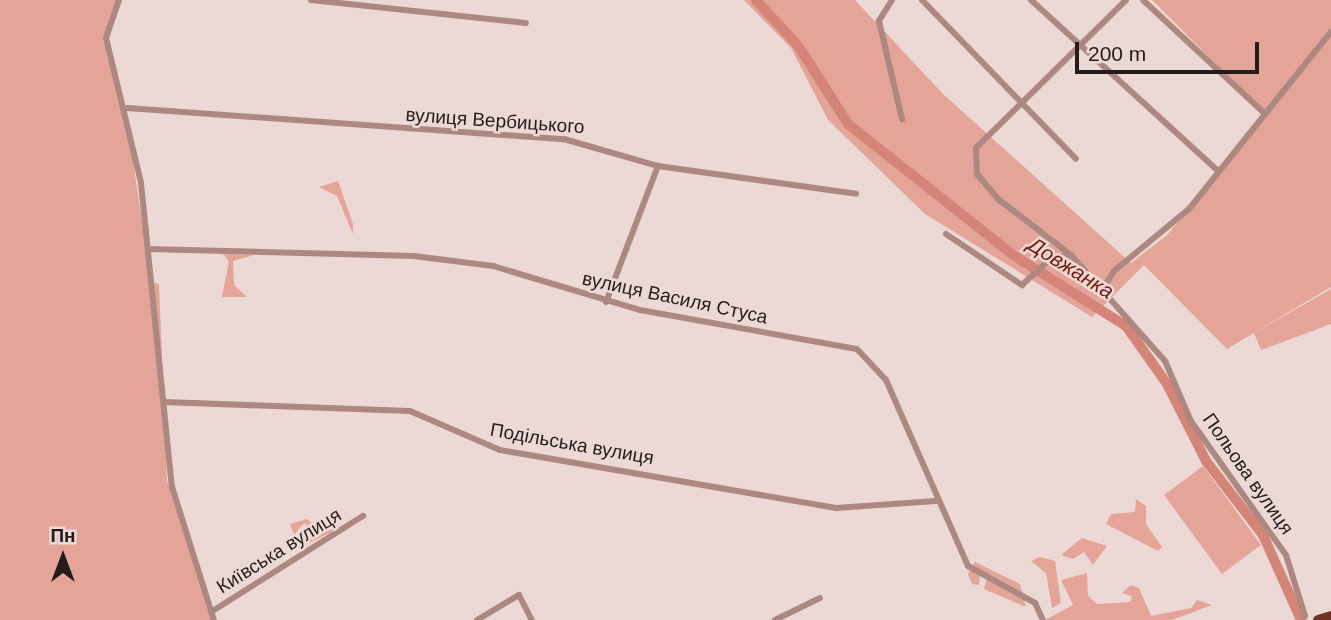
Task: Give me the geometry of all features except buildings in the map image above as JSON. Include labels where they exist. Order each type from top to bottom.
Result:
[{"type":"street","points":[[119,0],[106,38],[127,108],[148,249],[174,496],[214,620]]},
{"type":"street","points":[[311,0],[526,23]]},
{"type":"street","points":[[892,0],[879,21],[902,119]]},
{"type":"street","points":[[922,0],[1076,159]]},
{"type":"street","points":[[1031,0],[1079,51],[1217,170]]},
{"type":"street","name":"Польова вулиця","points":[[1126,0],[1079,51],[976,148],[977,174],[998,199],[1071,255],[1165,361],[1191,421],[1280,547],[1305,616]]},
{"type":"street","points":[[1143,0],[1264,113]]},
{"type":"street","points":[[1102,290],[1114,271],[1173,227],[1331,32]]},
{"type":"street","name":"вулиця Вербицького","points":[[127,108],[564,139],[658,166],[856,194]]},
{"type":"street","points":[[606,302],[658,166]]},
{"type":"street","points":[[946,234],[1022,285],[1037,275],[1041,266],[1071,255]]},
{"type":"street","name":"вулиця Василя Стуса","points":[[148,249],[414,256],[493,266],[606,302],[857,349],[886,380],[936,501],[968,566],[1035,603],[1042,620]]},
{"type":"street","name":"Подільська вулиця","points":[[164,402],[411,411],[500,450],[836,508],[936,501]]},
{"type":"street","name":"Київська вулиця","points":[[211,612],[363,516]]},
{"type":"street","points":[[477,620],[519,595],[532,620]]},
{"type":"street","points":[[775,620],[820,598]]},
{"type":"shaded area","points":[[0,0],[117,0],[104,38],[125,106],[154,304],[153,282],[159,284],[167,480],[212,620],[0,620]]},
{"type":"shaded area","points":[[744,0],[855,0],[943,94],[1131,263],[1167,235],[1267,115],[1152,0],[1331,0],[1331,287],[1227,349],[1144,265],[1092,317],[925,214],[828,120],[791,48]]},
{"type":"shaded area","points":[[338,181],[353,224],[353,234],[337,196],[319,187]]},
{"type":"shaded area","points":[[223,254],[254,255],[233,261],[234,285],[247,297],[222,297],[229,261]]},
{"type":"shaded area","points":[[1331,289],[1331,324],[1261,350],[1254,333]]},
{"type":"shaded area","points":[[1203,466],[1261,545],[1222,574],[1164,495]]},
{"type":"shaded area","points":[[1136,499],[1146,506],[1146,524],[1162,547],[1158,551],[1106,524],[1111,514],[1135,512]]},
{"type":"shaded area","points":[[307,519],[322,532],[344,526],[301,547],[300,538],[313,536],[312,530],[304,523],[294,535],[290,524]]},
{"type":"shaded area","points":[[1082,538],[1107,546],[1093,565],[1084,552],[1073,559],[1061,555]]},
{"type":"shaded area","points":[[1040,557],[1055,561],[1061,603],[1052,608],[1046,573],[1031,561]]},
{"type":"shaded area","points":[[975,562],[1020,584],[1026,607],[984,589],[987,578],[980,575],[979,585],[972,584],[968,574]]},
{"type":"shaded area","points":[[1087,573],[1088,596],[1097,604],[1130,602],[1132,596],[1122,593],[1131,585],[1139,588],[1151,616],[1191,608],[1197,600],[1212,605],[1172,620],[1045,620],[1073,605],[1061,580]]},
{"type":"waterway","name":"Довжанка","points":[[756,0],[799,47],[848,124],[1013,255],[1126,326],[1167,384],[1206,461],[1263,535],[1301,620]]}]
